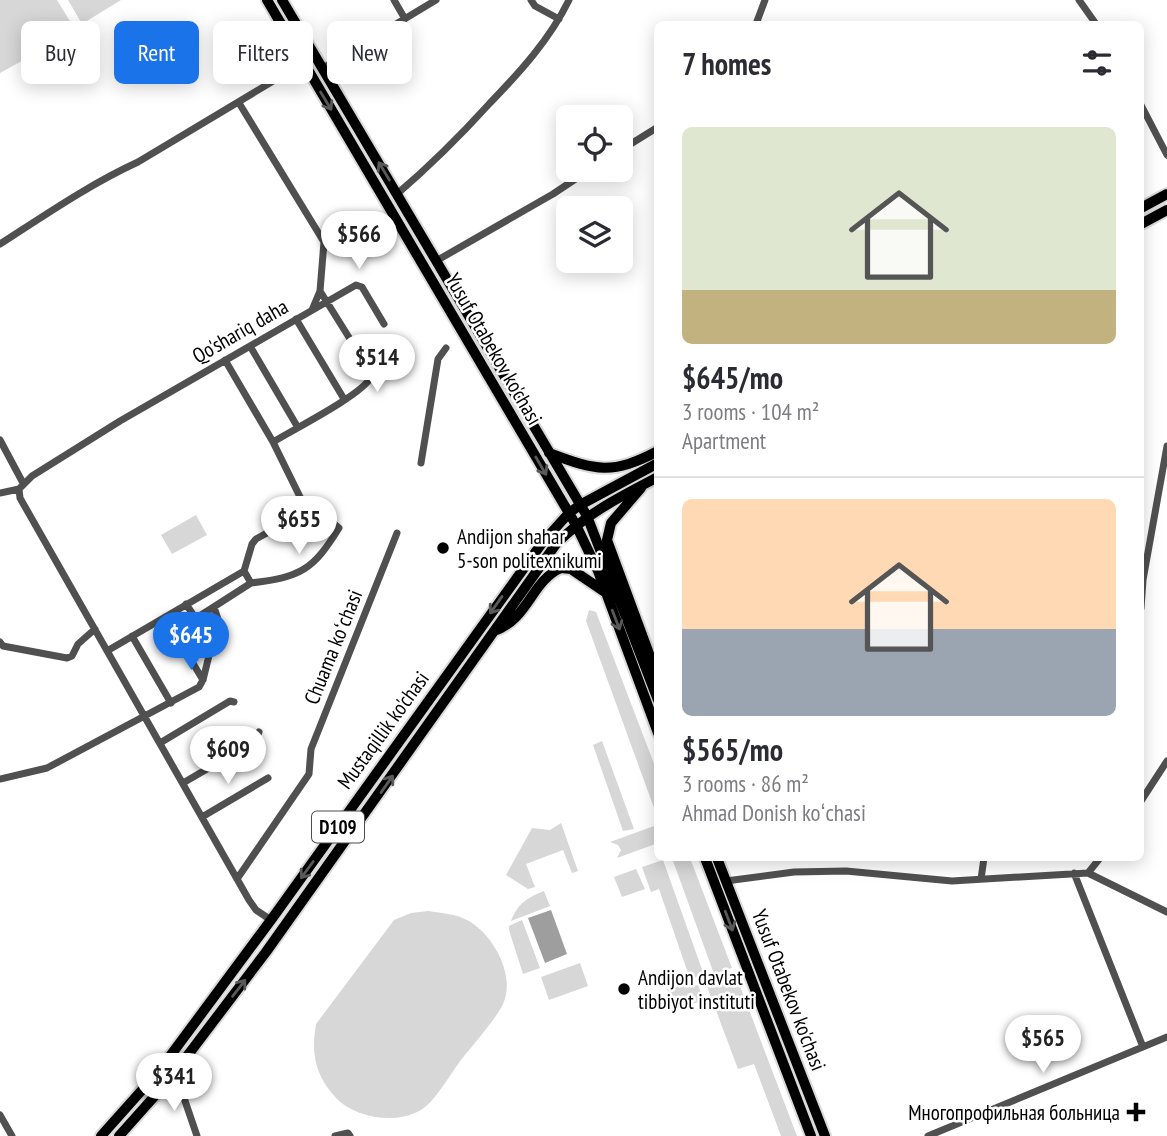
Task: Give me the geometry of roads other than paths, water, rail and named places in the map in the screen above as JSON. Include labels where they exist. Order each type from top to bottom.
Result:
[{"type":"main road","name":"Yusuf Otabekov ko'chasi","points":[[267,0],[279,21]]},
{"type":"main road","name":"Yusuf Otabekov ko'chasi","points":[[282,0],[587,516],[654,690]]},
{"type":"main road","name":"Yusuf Otabekov ko'chasi","points":[[313,81],[576,525],[606,592],[654,722]]},
{"type":"main road","points":[[1144,206],[1167,194]]},
{"type":"main road","points":[[1144,222],[1167,210]]},
{"type":"main road","points":[[549,453],[598,468],[627,466],[654,453]]},
{"type":"main road","name":"Mustaqillik ko'chasi","points":[[101,1136],[159,1071],[271,920],[516,576],[569,513],[654,465]]},
{"type":"main road","points":[[587,516],[654,479]]},
{"type":"main road","points":[[645,484],[611,523],[607,540],[654,667]]},
{"type":"main road","name":"D109","points":[[576,525],[587,516]]},
{"type":"main road","name":"Mustaqillik ko'chasi","points":[[119,1136],[169,1080],[273,944],[556,544],[576,525]]},
{"type":"main road","points":[[494,631],[516,620],[545,580],[561,568],[571,569],[606,592]]},
{"type":"main road","name":"Yusuf Otabekov ko'chasi","points":[[706,861],[811,1136]]},
{"type":"main road","name":"Yusuf Otabekov ko'chasi","points":[[718,861],[825,1136]]},
{"type":"main road","points":[[200,1013],[212,1023]]},
{"type":"main road","points":[[159,1071],[169,1080]]},
{"type":"street","points":[[394,0],[405,19]]},
{"type":"street","points":[[323,68],[405,19],[422,4],[436,0]]},
{"type":"street","points":[[531,0],[535,6],[559,19]]},
{"type":"street","points":[[397,194],[437,160],[516,75],[559,19],[569,0]]},
{"type":"street","points":[[757,21],[765,0]]},
{"type":"street","points":[[1079,0],[1094,21]]},
{"type":"street","points":[[0,244],[62,204],[270,84]]},
{"type":"street","name":"Qo'shariq daha","points":[[21,486],[120,421],[312,310],[320,291],[324,242],[239,103]]},
{"type":"street","points":[[1144,111],[1167,155]]},
{"type":"street","points":[[633,143],[654,129]]},
{"type":"street","points":[[436,261],[571,182]]},
{"type":"street","points":[[312,310],[359,285],[384,324]]},
{"type":"street","points":[[273,442],[344,399],[365,385],[371,377],[370,371],[320,291]]},
{"type":"street","points":[[296,319],[344,399]]},
{"type":"street","points":[[250,346],[298,426]]},
{"type":"street","points":[[421,463],[438,359],[446,348]]},
{"type":"street","points":[[225,360],[273,442],[306,509]]},
{"type":"street","points":[[0,440],[21,486],[20,498],[237,879],[256,910],[271,920]]},
{"type":"street","points":[[1144,574],[1167,446]]},
{"type":"street","points":[[0,493],[21,486]]},
{"type":"street","points":[[107,651],[165,617],[186,604],[244,570],[256,539],[306,509],[316,509],[339,528],[323,555],[288,578],[251,583],[198,617],[194,616],[186,604]]},
{"type":"street","name":"Chuama koʻchasi","points":[[237,879],[309,774],[311,749],[397,533]]},
{"type":"street","points":[[244,570],[251,583]]},
{"type":"street","points":[[0,779],[47,768],[199,687],[218,619],[214,607]]},
{"type":"street","points":[[165,617],[203,680]]},
{"type":"street","points":[[0,642],[4,646],[67,659],[72,656],[78,644],[95,629]]},
{"type":"street","points":[[132,636],[171,703]]},
{"type":"street","points":[[160,743],[230,701],[234,702]]},
{"type":"street","points":[[183,783],[255,741],[259,732]]},
{"type":"street","points":[[1144,796],[1167,761]]},
{"type":"street","points":[[202,817],[268,778]]},
{"type":"street","points":[[981,879],[984,861]]},
{"type":"street","points":[[1088,873],[1098,861]]},
{"type":"street","points":[[726,881],[794,872],[846,871],[952,881],[1088,873],[1167,912]]},
{"type":"street","points":[[1074,873],[1143,1047]]},
{"type":"street","points":[[928,1136],[1167,1037]]},
{"type":"street","points":[[169,1080],[184,1098],[197,1136]]},
{"type":"street","points":[[0,1115],[12,1136]]},
{"type":"street","points":[[335,1136],[348,1133],[350,1136]]},
{"type":"place","name":"Andijon shahar 5-son politexnikumi","points":[[443,548]]},
{"type":"place","name":"Andijon davlat tibbiyot instituti","points":[[624,989]]},
{"type":"place","name":"Многопрофильная больница","points":[[1136,1112]]}]
